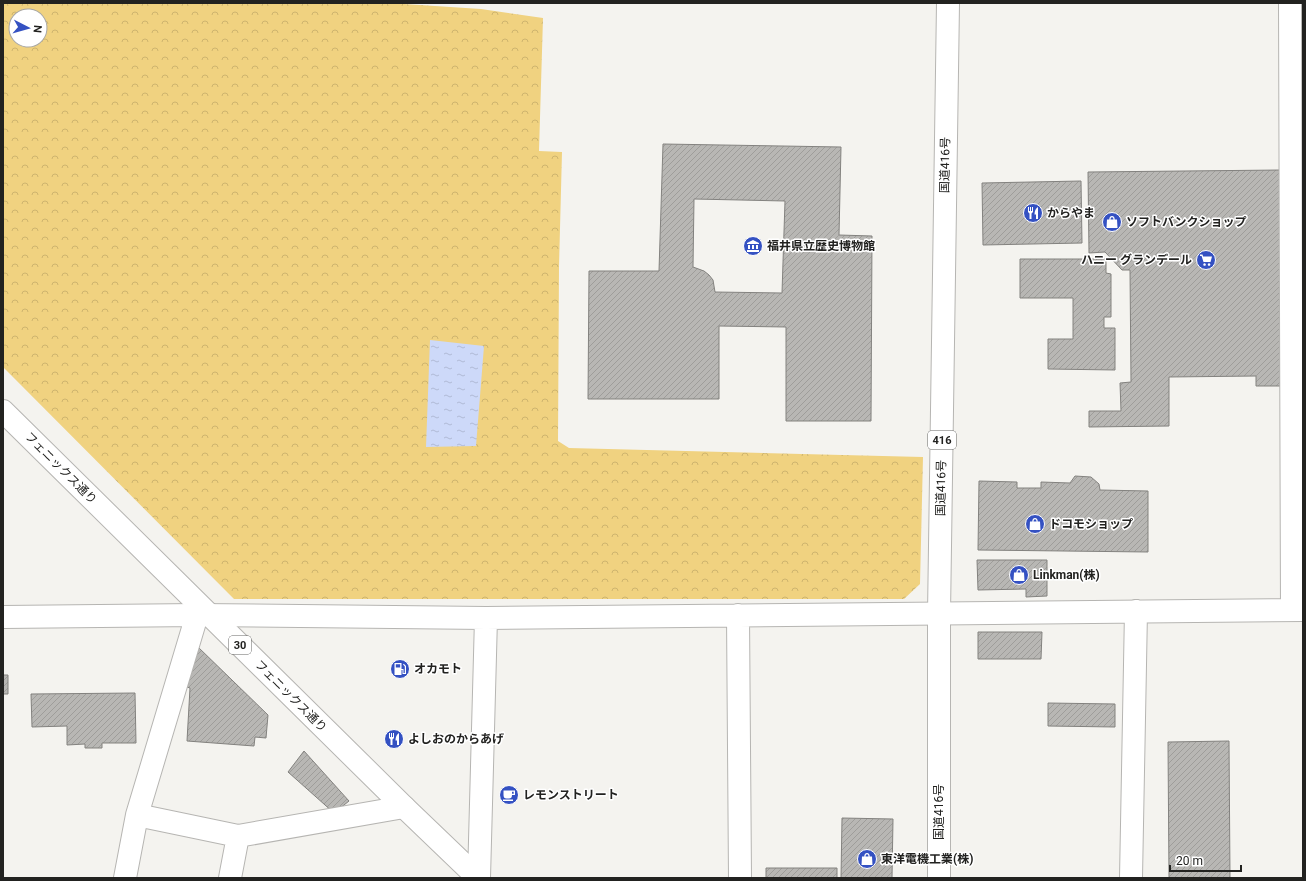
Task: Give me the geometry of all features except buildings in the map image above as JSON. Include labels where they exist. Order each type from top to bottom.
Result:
[{"type":"main road","name":"国道416号","points":[[939,878],[939,614],[948,3]]},
{"type":"main road","points":[[3,617],[204,615],[486,618],[1297,609],[1297,288],[1290,3]]},
{"type":"main road","name":"フェニックス通り","points":[[3,411],[204,615],[478,878]]},
{"type":"main road","points":[[1131,878],[1136,611]]},
{"type":"main road","points":[[125,878],[137,815],[204,615]]},
{"type":"main road","points":[[738,616],[740,878]]},
{"type":"main road","points":[[478,878],[486,618]]},
{"type":"main road","points":[[137,815],[238,836],[404,807]]},
{"type":"main road","points":[[230,878],[238,836]]},
{"type":"green space","points":[[3,3],[389,3],[481,9],[543,18],[539,151],[562,152],[559,267],[558,441],[569,448],[923,457],[920,584],[904,599],[234,599],[3,367]]},
{"type":"water","points":[[430,340],[484,346],[476,446],[426,447]]},
{"type":"place","name":"からやま","points":[[1033,213]]},
{"type":"place","name":"ソフトバンクショップ","points":[[1112,222]]},
{"type":"place","name":"福井県立歴史博物館","points":[[753,246]]},
{"type":"place","name":"ハニー グランデール","points":[[1206,260]]},
{"type":"place","name":"ドコモショップ","points":[[1035,524]]},
{"type":"place","name":"Linkman(株)","points":[[1019,575]]},
{"type":"place","name":"オカモト","points":[[400,669]]},
{"type":"place","name":"よしおのからあげ","points":[[394,739]]},
{"type":"place","name":"レモンストリート","points":[[509,795]]},
{"type":"place","name":"東洋電機工業(株)","points":[[867,859]]}]
